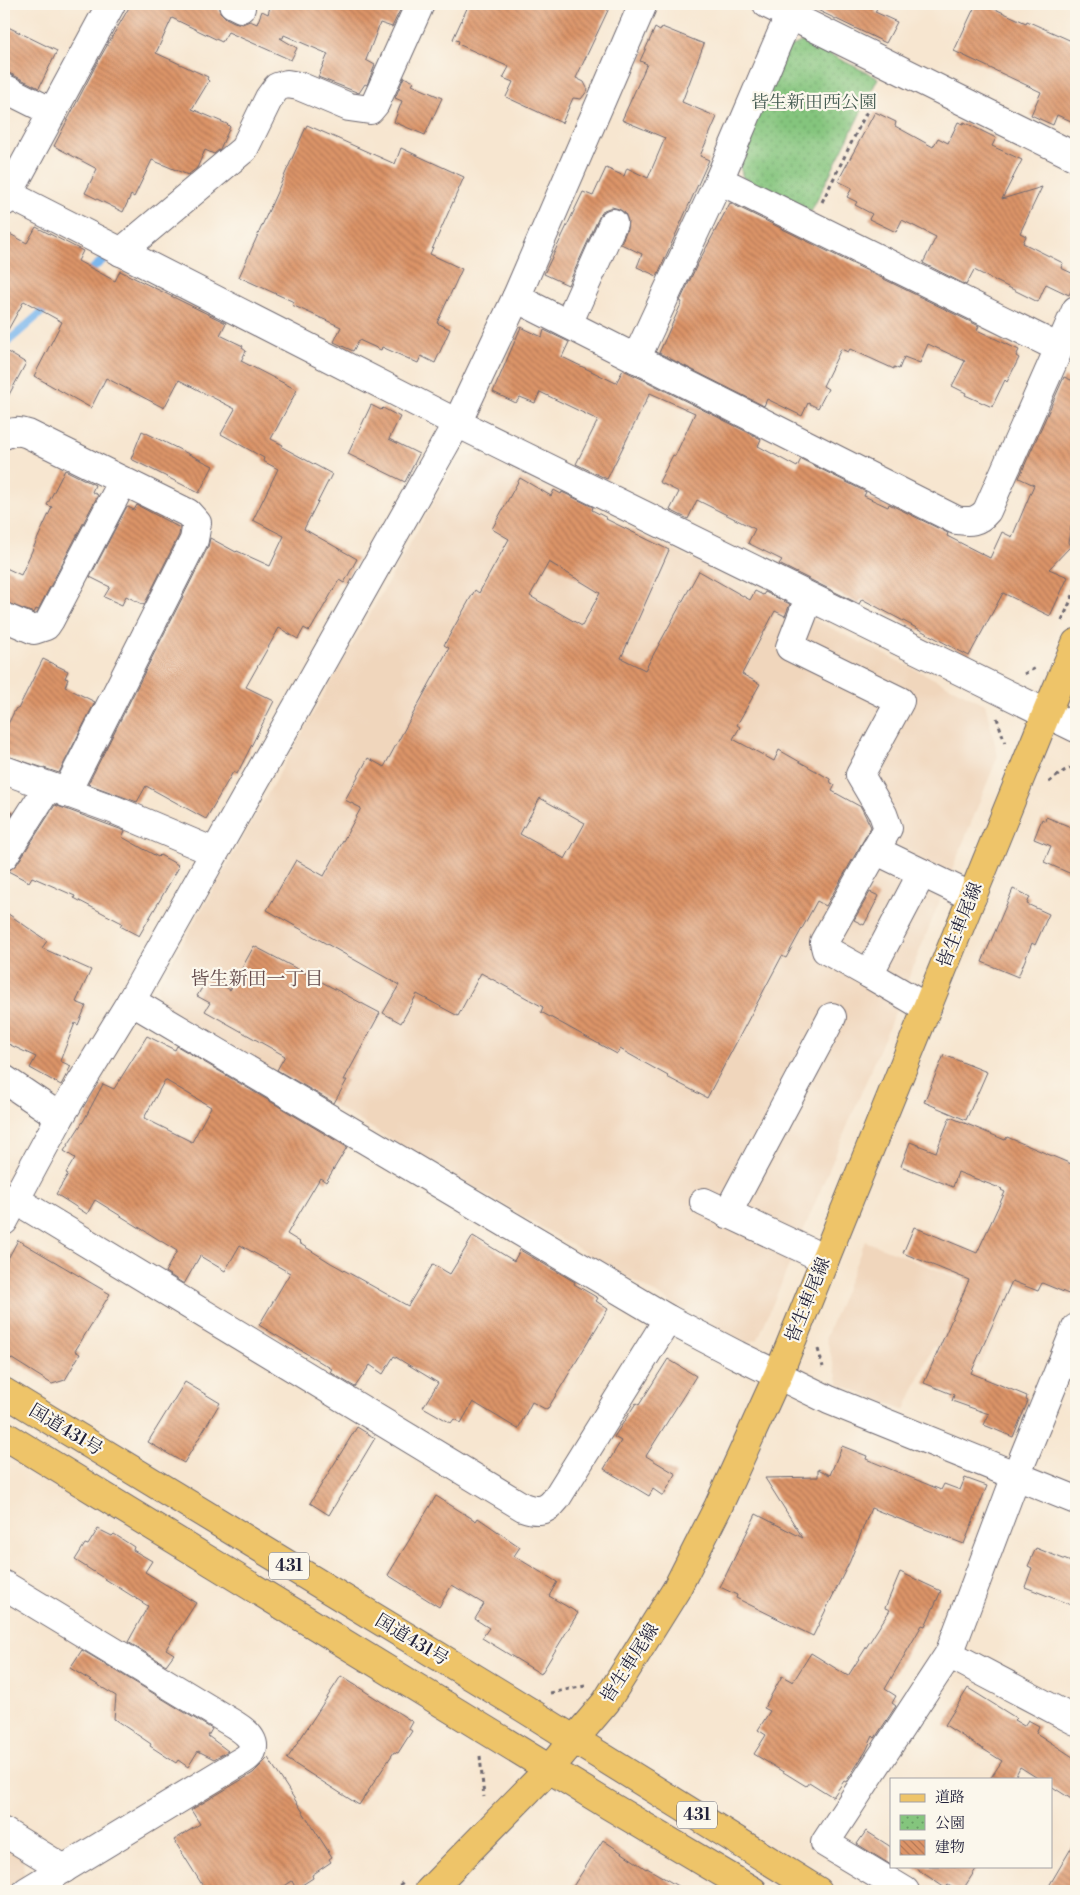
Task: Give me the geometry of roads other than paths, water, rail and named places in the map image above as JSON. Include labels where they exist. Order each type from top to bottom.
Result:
[{"type":"main road","name":"皆生車尾線","points":[[418,1885],[549,1769],[606,1702],[676,1590],[718,1507],[778,1375],[1047,712],[1069,633]]},
{"type":"main road","name":"国道431号","points":[[4,1392],[818,1891]]},
{"type":"main road","name":"国道431号","points":[[4,1435],[549,1769],[724,1884],[753,1891]]},
{"type":"street","points":[[110,4],[6,198],[121,252],[457,423],[809,598],[1047,712],[1076,728]]},
{"type":"street","points":[[121,252],[244,149],[268,98],[277,87],[287,84],[299,86],[349,107],[370,110],[375,104],[420,4]]},
{"type":"street","points":[[644,4],[516,298],[457,423],[130,1001],[60,1117],[10,1210],[523,1507],[536,1511],[550,1507],[556,1499],[668,1319]]},
{"type":"street","points":[[636,359],[719,180],[783,7],[1076,157]]},
{"type":"street","points":[[4,88],[52,112]]},
{"type":"street","points":[[719,180],[1059,348]]},
{"type":"street","points":[[568,324],[613,223]]},
{"type":"street","points":[[516,298],[956,520],[969,522],[982,517],[987,511],[1076,310]]},
{"type":"street","points":[[4,435],[12,431],[28,434],[188,513],[197,523],[194,540],[57,790],[4,856]]},
{"type":"street","points":[[4,617],[34,630],[46,626],[123,481]]},
{"type":"street","points":[[809,598],[790,647],[900,700],[860,775],[883,814],[888,828],[824,942],[826,950],[927,1008]]},
{"type":"street","points":[[4,770],[115,810],[214,852]]},
{"type":"street","points":[[875,850],[972,897]]},
{"type":"street","points":[[869,974],[922,873]]},
{"type":"street","points":[[130,1001],[668,1319],[829,1400],[1076,1500]]},
{"type":"street","points":[[825,1259],[716,1208],[832,1017]]},
{"type":"street","points":[[4,1080],[60,1117]]},
{"type":"street","points":[[905,1891],[825,1844],[949,1654],[1016,1476],[1076,1328]]},
{"type":"street","points":[[4,1585],[243,1730],[253,1746],[251,1753],[235,1765],[27,1891]]},
{"type":"street","points":[[949,1654],[1076,1721]]},
{"type":"street","points":[[4,1832],[64,1869]]},
{"type":"waterway","points":[[85,275],[103,260]]},
{"type":"waterway","points":[[4,345],[50,305]]},
{"type":"district","name":"皆生新田一丁目","points":[[257,979]]},
{"type":"park label","name":"皆生新田西公園","points":[[814,102]]}]
